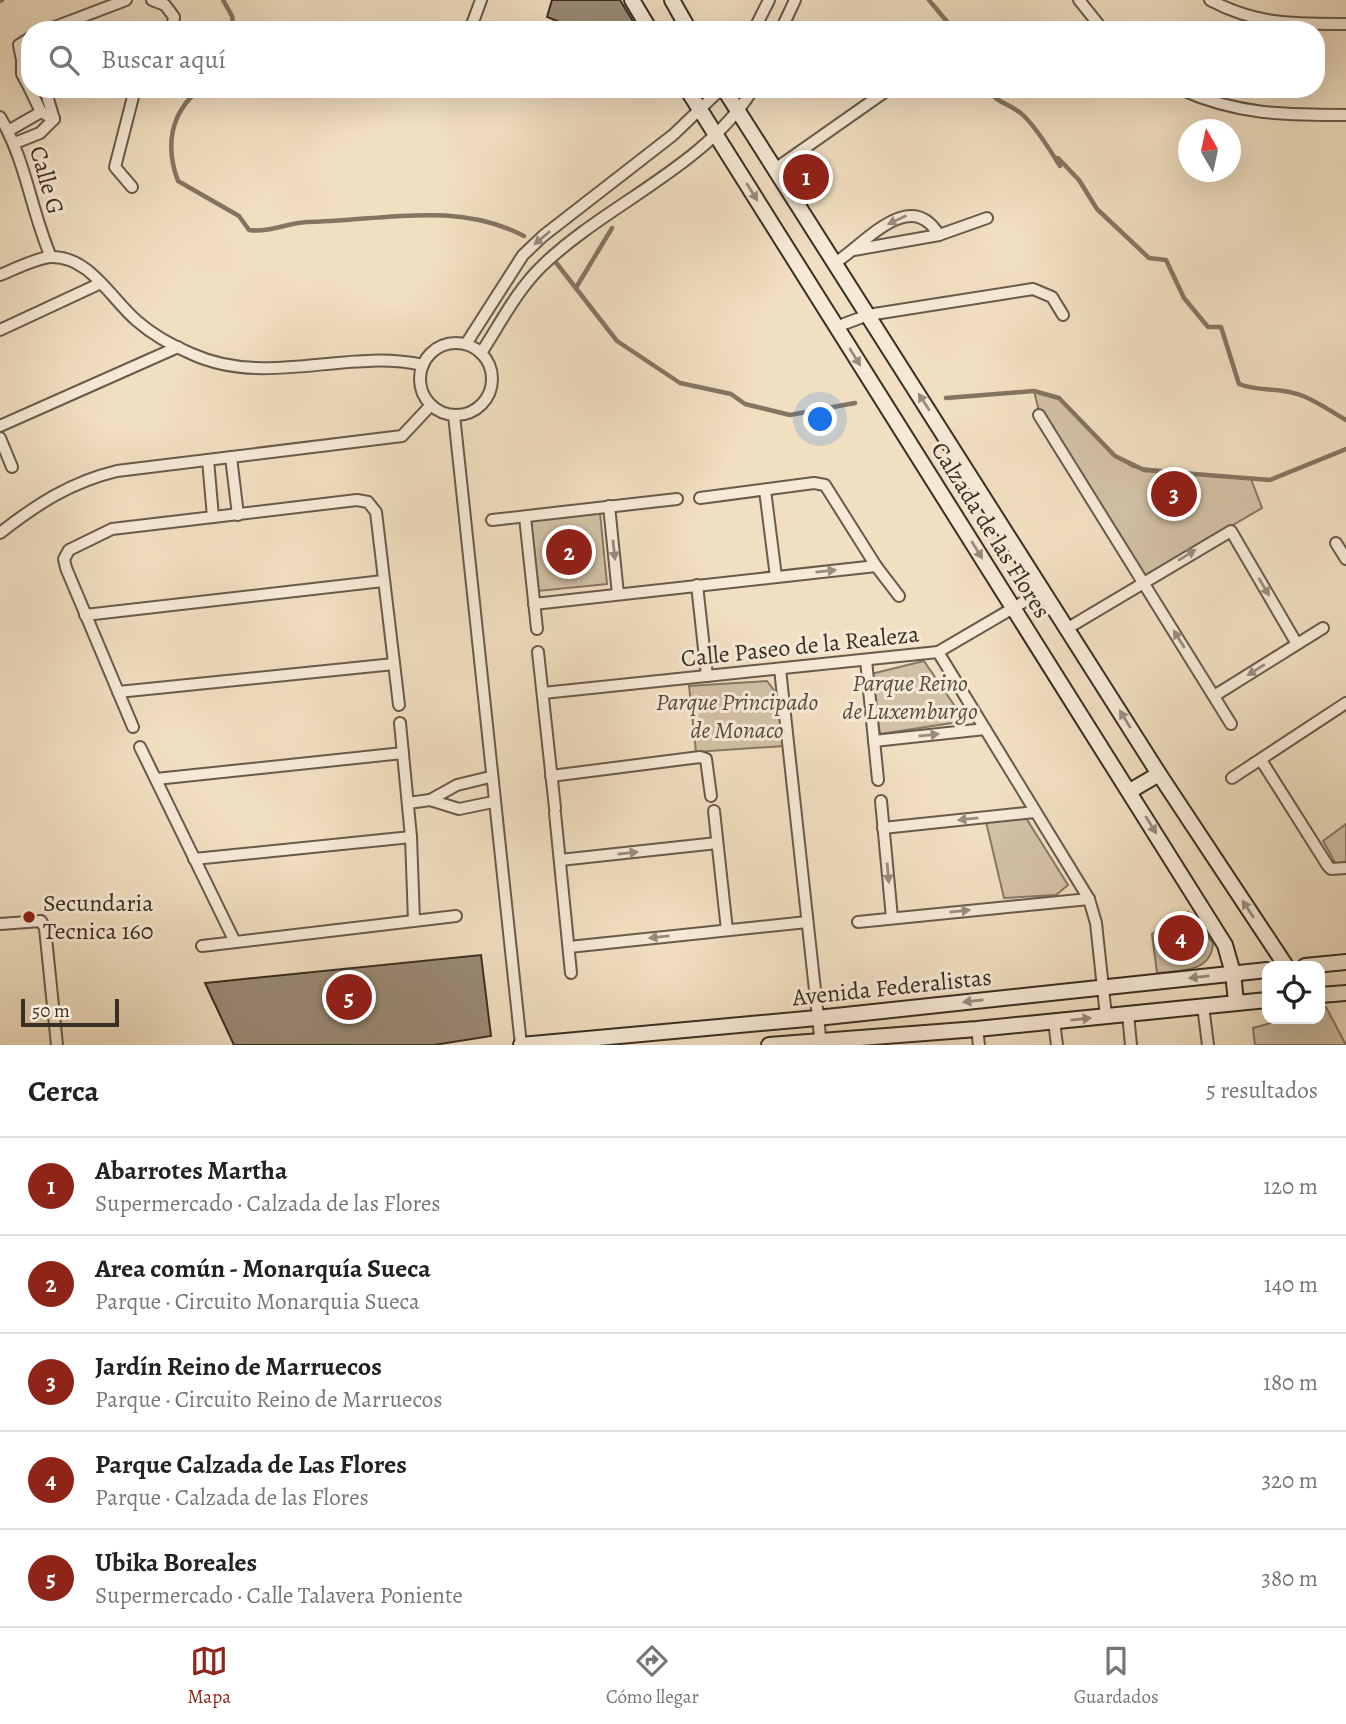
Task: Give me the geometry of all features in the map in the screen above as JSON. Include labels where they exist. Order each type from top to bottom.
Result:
[{"type":"street","points":[[71,21],[126,0]]},
{"type":"street","points":[[152,0],[165,5],[174,17],[173,21]]},
{"type":"street","points":[[473,21],[481,0]]},
{"type":"street","points":[[632,0],[645,21]]},
{"type":"street","points":[[672,0],[684,21]]},
{"type":"street","points":[[758,21],[769,0]]},
{"type":"street","points":[[785,21],[795,0]]},
{"type":"street","points":[[1210,0],[1237,14],[1265,21]]},
{"type":"street","points":[[1085,3],[1097,21]]},
{"type":"street","points":[[1325,24],[1346,24]]},
{"type":"street","points":[[34,98],[41,112],[54,119]]},
{"type":"street","points":[[48,98],[54,119]]},
{"type":"street","points":[[132,187],[116,167],[133,98]]},
{"type":"street","name":"Calzada de las Flores","points":[[692,98],[1225,945],[1233,974],[1236,1002]]},
{"type":"street","points":[[466,345],[523,256],[700,112],[713,98]]},
{"type":"street","name":"Calzada de las Flores","points":[[729,98],[1159,774],[1283,961]]},
{"type":"street","points":[[481,353],[541,267],[715,135],[739,111],[747,98]]},
{"type":"street","points":[[775,169],[876,98]]},
{"type":"street","points":[[1203,98],[1228,108],[1261,114],[1346,115]]},
{"type":"street","points":[[9,131],[41,112]]},
{"type":"street","name":"Calle G","points":[[0,117],[15,144],[32,210],[51,257]]},
{"type":"street","points":[[15,144],[40,133],[54,119]]},
{"type":"street","points":[[835,263],[891,221],[905,215],[917,214],[928,219],[939,235]]},
{"type":"street","points":[[854,250],[939,235],[987,218]]},
{"type":"street","points":[[564,222],[575,239]]},
{"type":"street","points":[[0,275],[51,257],[69,260],[85,268],[137,321],[193,355],[232,366],[264,369],[390,358],[423,365]]},
{"type":"street","points":[[0,331],[101,283]]},
{"type":"street","points":[[836,327],[868,315],[1033,289],[1052,298],[1063,316]]},
{"type":"street","points":[[466,345],[481,353],[490,367],[489,393],[471,411],[454,415],[431,405],[420,382],[423,365],[440,346],[466,345]]},
{"type":"street","points":[[0,426],[178,347]]},
{"type":"street","points":[[0,533],[50,496],[86,478],[117,471],[402,436],[431,405]]},
{"type":"street","points":[[454,415],[490,777],[521,1045]]},
{"type":"street","points":[[1039,415],[1231,724]]},
{"type":"street","points":[[0,438],[12,467]]},
{"type":"street","points":[[231,457],[238,515]]},
{"type":"street","points":[[208,460],[214,517]]},
{"type":"street","points":[[700,498],[814,483],[825,485],[876,566],[899,596]]},
{"type":"street","points":[[765,490],[776,577]]},
{"type":"street","points":[[492,520],[677,499]]},
{"type":"street","points":[[133,727],[65,568],[64,559],[69,551],[112,529],[357,500],[368,502],[376,512],[399,705]]},
{"type":"street","points":[[610,506],[618,594]]},
{"type":"street","points":[[525,517],[537,629]]},
{"type":"street","points":[[1068,628],[1231,531],[1297,644]]},
{"type":"street","points":[[1336,543],[1346,559]]},
{"type":"street","points":[[534,604],[876,566]]},
{"type":"street","points":[[85,615],[383,581]]},
{"type":"street","points":[[697,585],[707,676]]},
{"type":"street","name":"Calle Paseo de la Realeza","points":[[543,693],[938,652],[1044,590]]},
{"type":"street","points":[[1214,696],[1323,628]]},
{"type":"street","points":[[538,652],[571,973]]},
{"type":"street","points":[[938,652],[1089,899],[1096,923],[1106,1016]]},
{"type":"street","points":[[866,660],[878,780]]},
{"type":"street","points":[[118,692],[394,664]]},
{"type":"street","points":[[780,668],[821,1042]]},
{"type":"street","points":[[1232,778],[1345,705]]},
{"type":"street","points":[[400,723],[411,837],[414,921]]},
{"type":"street","points":[[874,741],[985,729]]},
{"type":"street","points":[[140,747],[235,942]]},
{"type":"street","points":[[156,779],[403,753]]},
{"type":"street","points":[[551,776],[700,757],[705,759],[707,765],[711,796]]},
{"type":"street","points":[[1261,760],[1328,866],[1331,869],[1346,868]]},
{"type":"street","points":[[1130,791],[1159,774]]},
{"type":"street","points":[[408,803],[430,800],[457,785],[490,777]]},
{"type":"street","points":[[430,800],[459,809],[493,802]]},
{"type":"street","points":[[881,800],[892,918]]},
{"type":"street","points":[[713,811],[727,930]]},
{"type":"street","points":[[883,828],[1035,812]]},
{"type":"street","points":[[194,859],[411,837]]},
{"type":"street","points":[[560,860],[717,843]]},
{"type":"street","points":[[858,922],[1089,899]]},
{"type":"street","points":[[202,946],[456,916]]},
{"type":"street","points":[[0,924],[34,920],[41,921],[45,928],[57,1045]]},
{"type":"street","points":[[569,947],[807,922]]},
{"type":"street","points":[[1325,964],[1346,962]]},
{"type":"street","name":"Avenida Federalistas","points":[[521,1045],[817,1018],[1262,971]]},
{"type":"street","points":[[1325,995],[1346,993]]},
{"type":"street","name":"Avenida Federalistas","points":[[769,1045],[901,1040],[977,1029],[1262,1000]]},
{"type":"street","points":[[1203,1006],[1208,1045]]},
{"type":"street","points":[[1128,1014],[1131,1045]]},
{"type":"street","points":[[1054,1021],[1057,1045]]},
{"type":"street","points":[[977,1029],[979,1045]]},
{"type":"green space","points":[[1034,391],[1059,398],[1115,456],[1133,467],[1251,479],[1262,508],[1144,577],[1040,415]]},
{"type":"green space","points":[[600,513],[607,584],[538,591],[531,520]]},
{"type":"green space","name":"Parque Reino de Luxemburgo","points":[[924,661],[965,721],[880,734],[871,674]]},
{"type":"green space","name":"Parque Principado de Monaco","points":[[767,681],[776,693],[784,746],[696,752],[689,686]]},
{"type":"green space","points":[[1026,818],[1068,885],[1056,895],[1004,898],[986,822]]},
{"type":"green space","points":[[1346,824],[1346,863],[1336,864],[1323,841]]},
{"type":"green space","points":[[1188,912],[1213,943],[1211,953],[1201,965],[1193,968],[1157,973],[1152,934]]},
{"type":"green space","points":[[1325,1007],[1346,1045],[1255,1045],[1253,1028],[1268,1024],[1325,1024]]},
{"type":"building","points":[[552,0],[620,0],[633,21],[557,21],[547,17]]},
{"type":"building","points":[[481,955],[491,1036],[434,1045],[234,1045],[205,983]]},
{"type":"waterway","points":[[223,0],[233,21]]},
{"type":"waterway","points":[[929,0],[946,21]]},
{"type":"waterway","points":[[190,98],[176,119],[171,143],[178,181],[239,216],[249,230],[307,222],[444,215],[472,218],[524,236]]},
{"type":"waterway","points":[[996,98],[1019,112],[1029,122],[1060,166],[1058,158],[1079,180],[1097,209],[1149,258],[1166,260],[1184,298],[1208,327],[1221,327],[1239,384],[1295,393],[1346,420]]},
{"type":"waterway","points":[[577,286],[612,228]]},
{"type":"waterway","points":[[554,260],[617,341],[680,383],[731,394],[745,404],[790,415],[855,403]]},
{"type":"waterway","points":[[946,398],[1034,391],[1059,398],[1115,456],[1144,470],[1270,480],[1346,449]]},
{"type":"place","name":"Abarrotes Martha","points":[[806,177]]},
{"type":"place","name":"Jardín Reino de Marruecos","points":[[1174,494]]},
{"type":"place","name":"Area común - Monarquía Sueca","points":[[569,552]]},
{"type":"place","name":"Secundaria Tecnica 160","points":[[29,917]]},
{"type":"place","name":"Parque Calzada de Las Flores","points":[[1181,938]]},
{"type":"place","name":"Ubika Boreales","points":[[349,997]]}]
